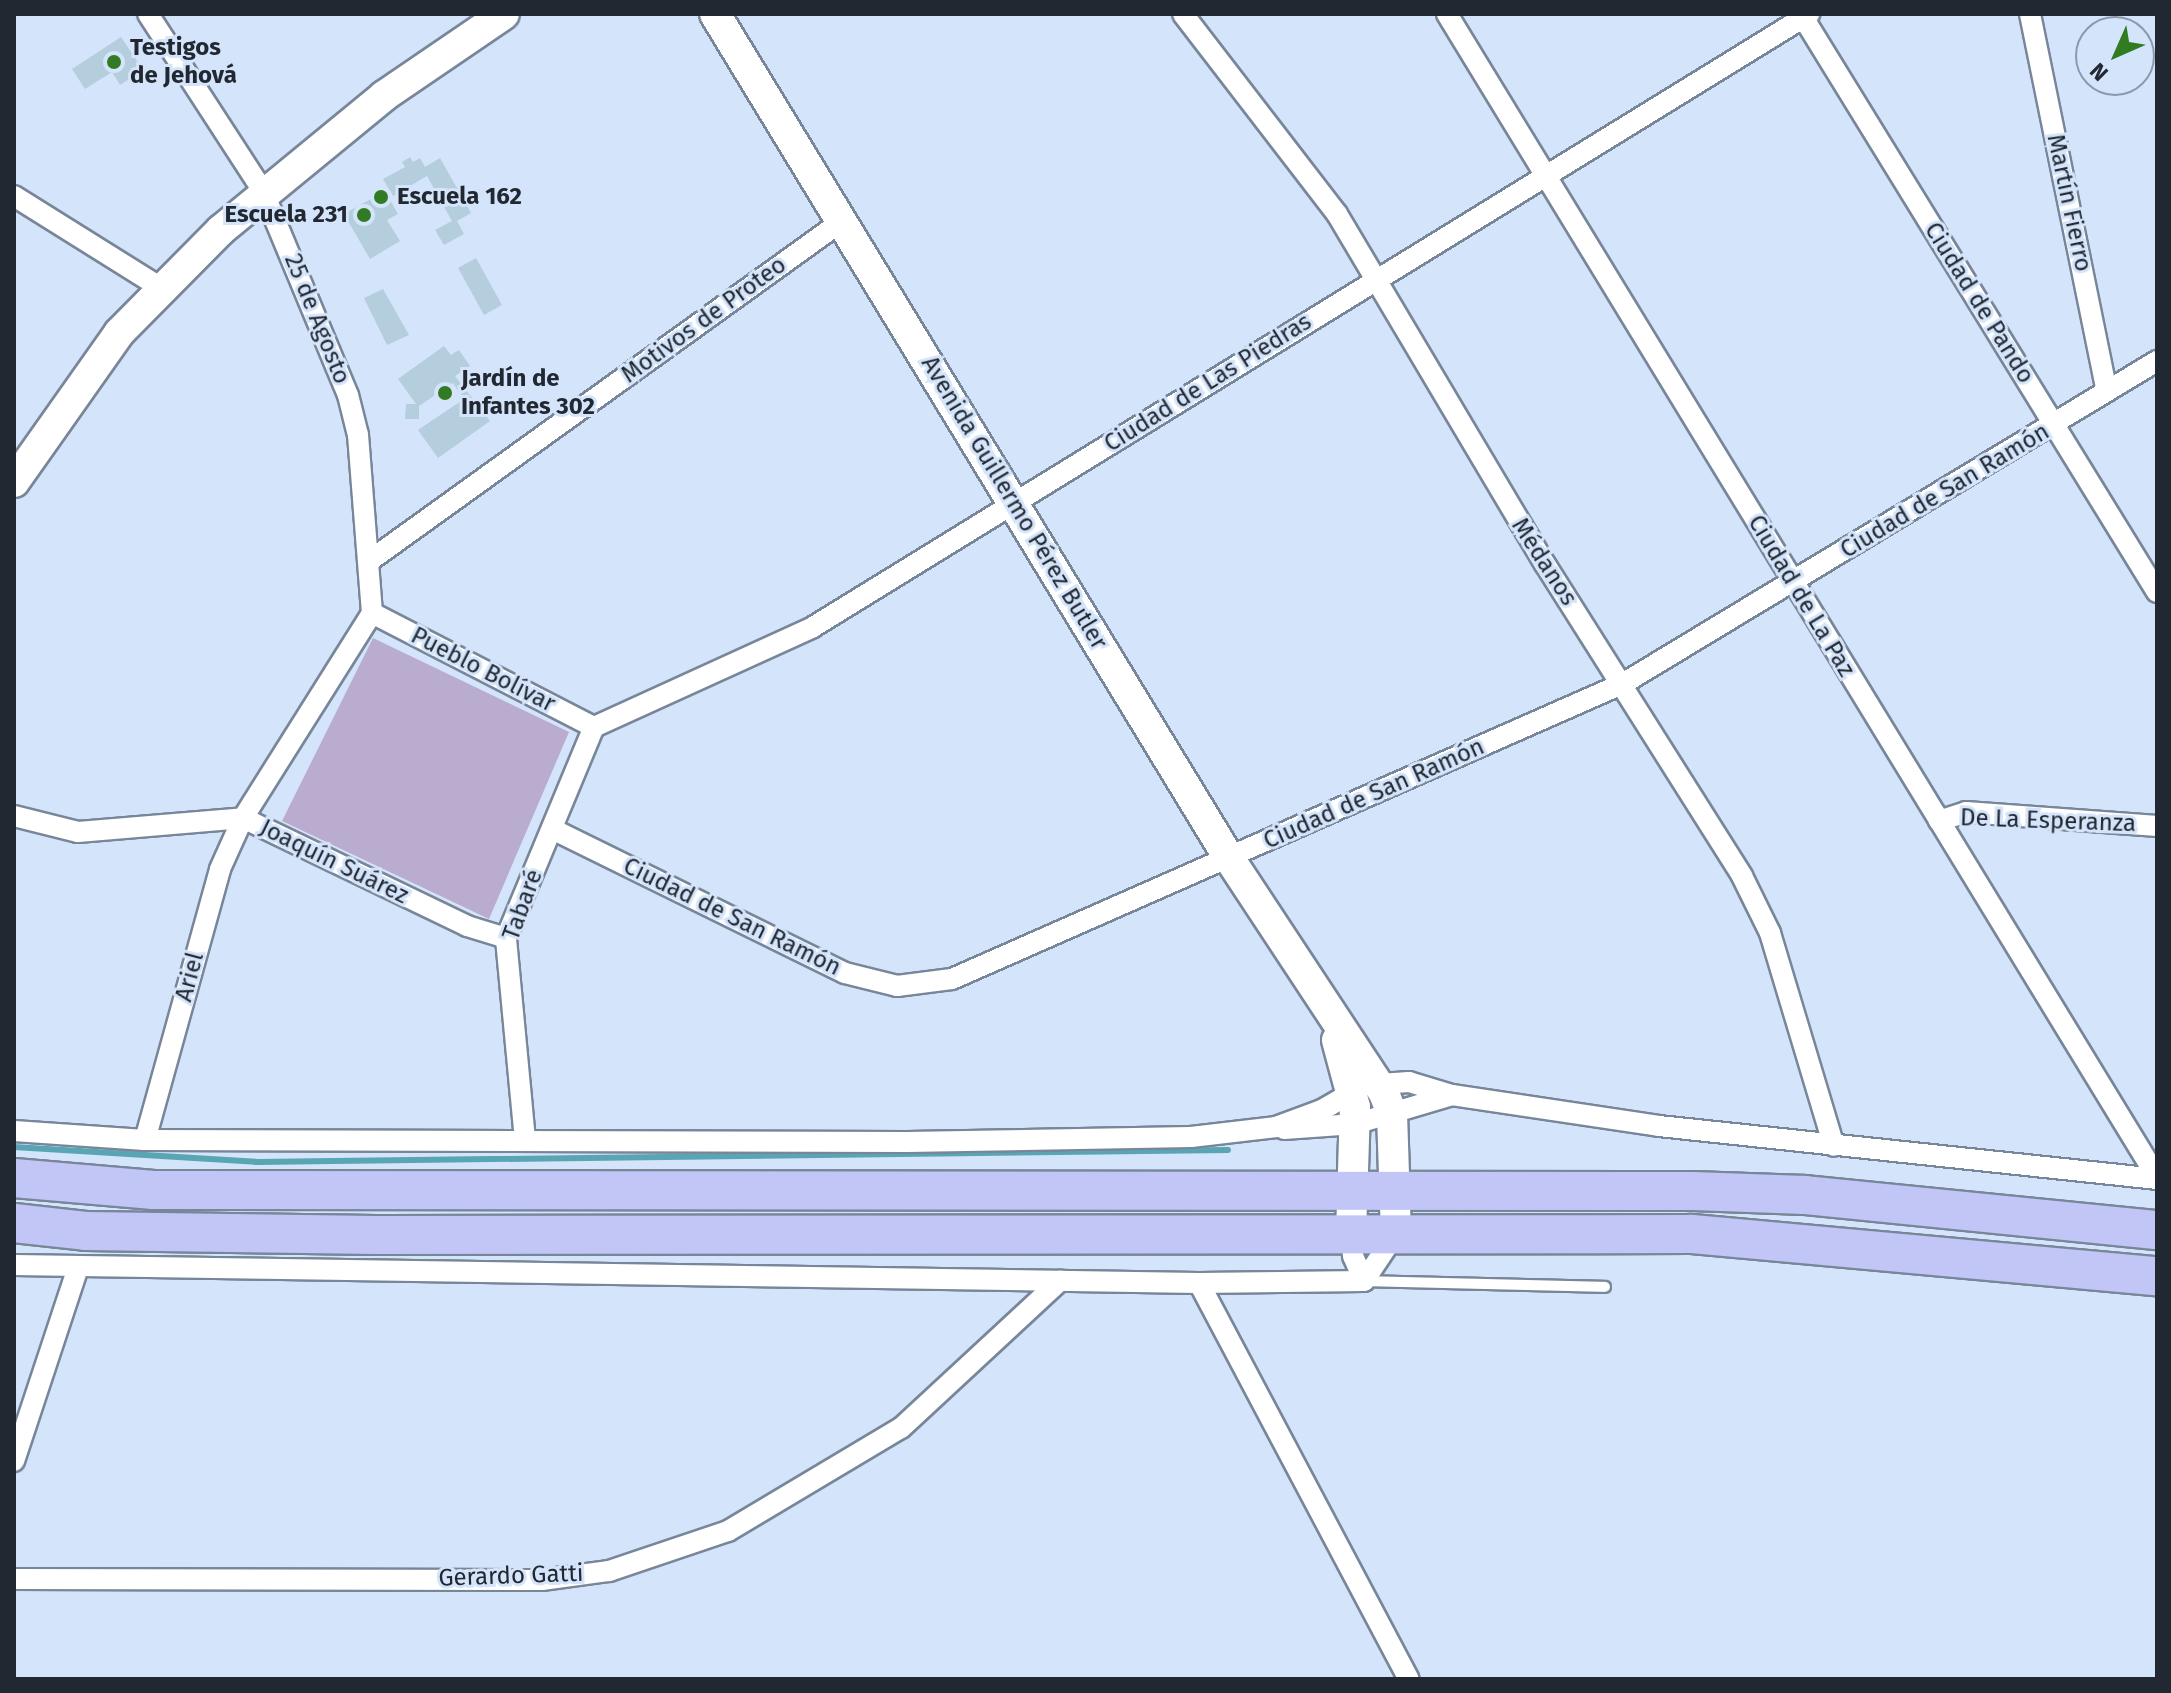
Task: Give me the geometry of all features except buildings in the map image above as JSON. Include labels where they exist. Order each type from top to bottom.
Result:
[{"type":"highway","points":[[14,1178],[153,1190],[1398,1188],[1805,1195],[2157,1230]]},
{"type":"highway","points":[[14,1223],[86,1231],[346,1234],[1692,1234],[2157,1276]]},
{"type":"street","name":"25 de Agosto","points":[[148,14],[263,191],[348,395],[358,435],[372,559],[372,613]]},
{"type":"street","points":[[14,482],[87,373],[161,288],[263,191],[384,96],[504,14]]},
{"type":"street","name":"Avenida Guillermo Pérez Butler","points":[[715,14],[1229,858],[1314,992],[1366,1087],[1392,1114],[1398,1188],[1396,1233]]},
{"type":"street","name":"Médanos","points":[[1183,14],[1296,155],[1377,279],[1545,564],[1624,683],[1742,876],[1770,933],[1834,1146]]},
{"type":"street","name":"Ciudad de La Paz","points":[[1447,14],[2157,1178]]},
{"type":"street","name":"Martín Fierro","points":[[2030,14],[2107,391]]},
{"type":"street","name":"Ciudad de Las Piedras","points":[[594,727],[813,627],[1377,279],[1547,179],[1804,15]]},
{"type":"street","name":"Ciudad de Pando","points":[[1804,15],[2157,592]]},
{"type":"street","points":[[14,196],[161,288]]},
{"type":"street","name":"Motivos de Proteo","points":[[372,559],[842,221]]},
{"type":"street","name":"Ciudad de San Ramón","points":[[552,829],[845,973],[897,986],[952,979],[1624,683],[2157,361]]},
{"type":"street","name":"Pueblo Bolívar","points":[[372,613],[594,727]]},
{"type":"street","name":"Ariel","points":[[145,1140],[220,869],[243,818],[372,613]]},
{"type":"street","name":"Tabaré","points":[[525,1140],[506,938],[594,727]]},
{"type":"street","name":"De La Esperanza","points":[[1939,821],[1966,812],[2157,826]]},
{"type":"street","name":"Joaquín Suárez","points":[[14,816],[78,832],[243,818],[467,926],[506,938]]},
{"type":"street","points":[[1276,1127],[1366,1087],[1409,1082],[1452,1095],[1834,1146],[2157,1178]]},
{"type":"street","points":[[1364,1281],[1353,1256],[1351,1233],[1355,1124],[1366,1087]]},
{"type":"street","points":[[14,1131],[145,1140],[954,1142],[1191,1137],[1276,1127],[1355,1124],[1452,1095]]},
{"type":"street","points":[[1364,1281],[1396,1233]]},
{"type":"street","points":[[14,1265],[77,1270],[1199,1283],[1364,1281]]},
{"type":"street","points":[[14,1461],[77,1270]]},
{"type":"street","name":"Gerardo Gatti","points":[[14,1579],[542,1580],[609,1571],[728,1531],[901,1428],[1060,1281]]},
{"type":"street","points":[[1199,1283],[1409,1679]]},
{"type":"lane","points":[[1364,1281],[1605,1287]]},
{"type":"shaded area","points":[[373,638],[569,732],[489,919],[282,821]]},
{"type":"waterway","points":[[14,1147],[256,1162],[1228,1150]]},
{"type":"place","name":"Testigos de Jehová","points":[[114,62]]},
{"type":"place","name":"Escuela 162","points":[[381,197]]},
{"type":"place","name":"Escuela 231","points":[[364,215]]},
{"type":"place","name":"Jardín de Infantes 302","points":[[445,393]]}]
